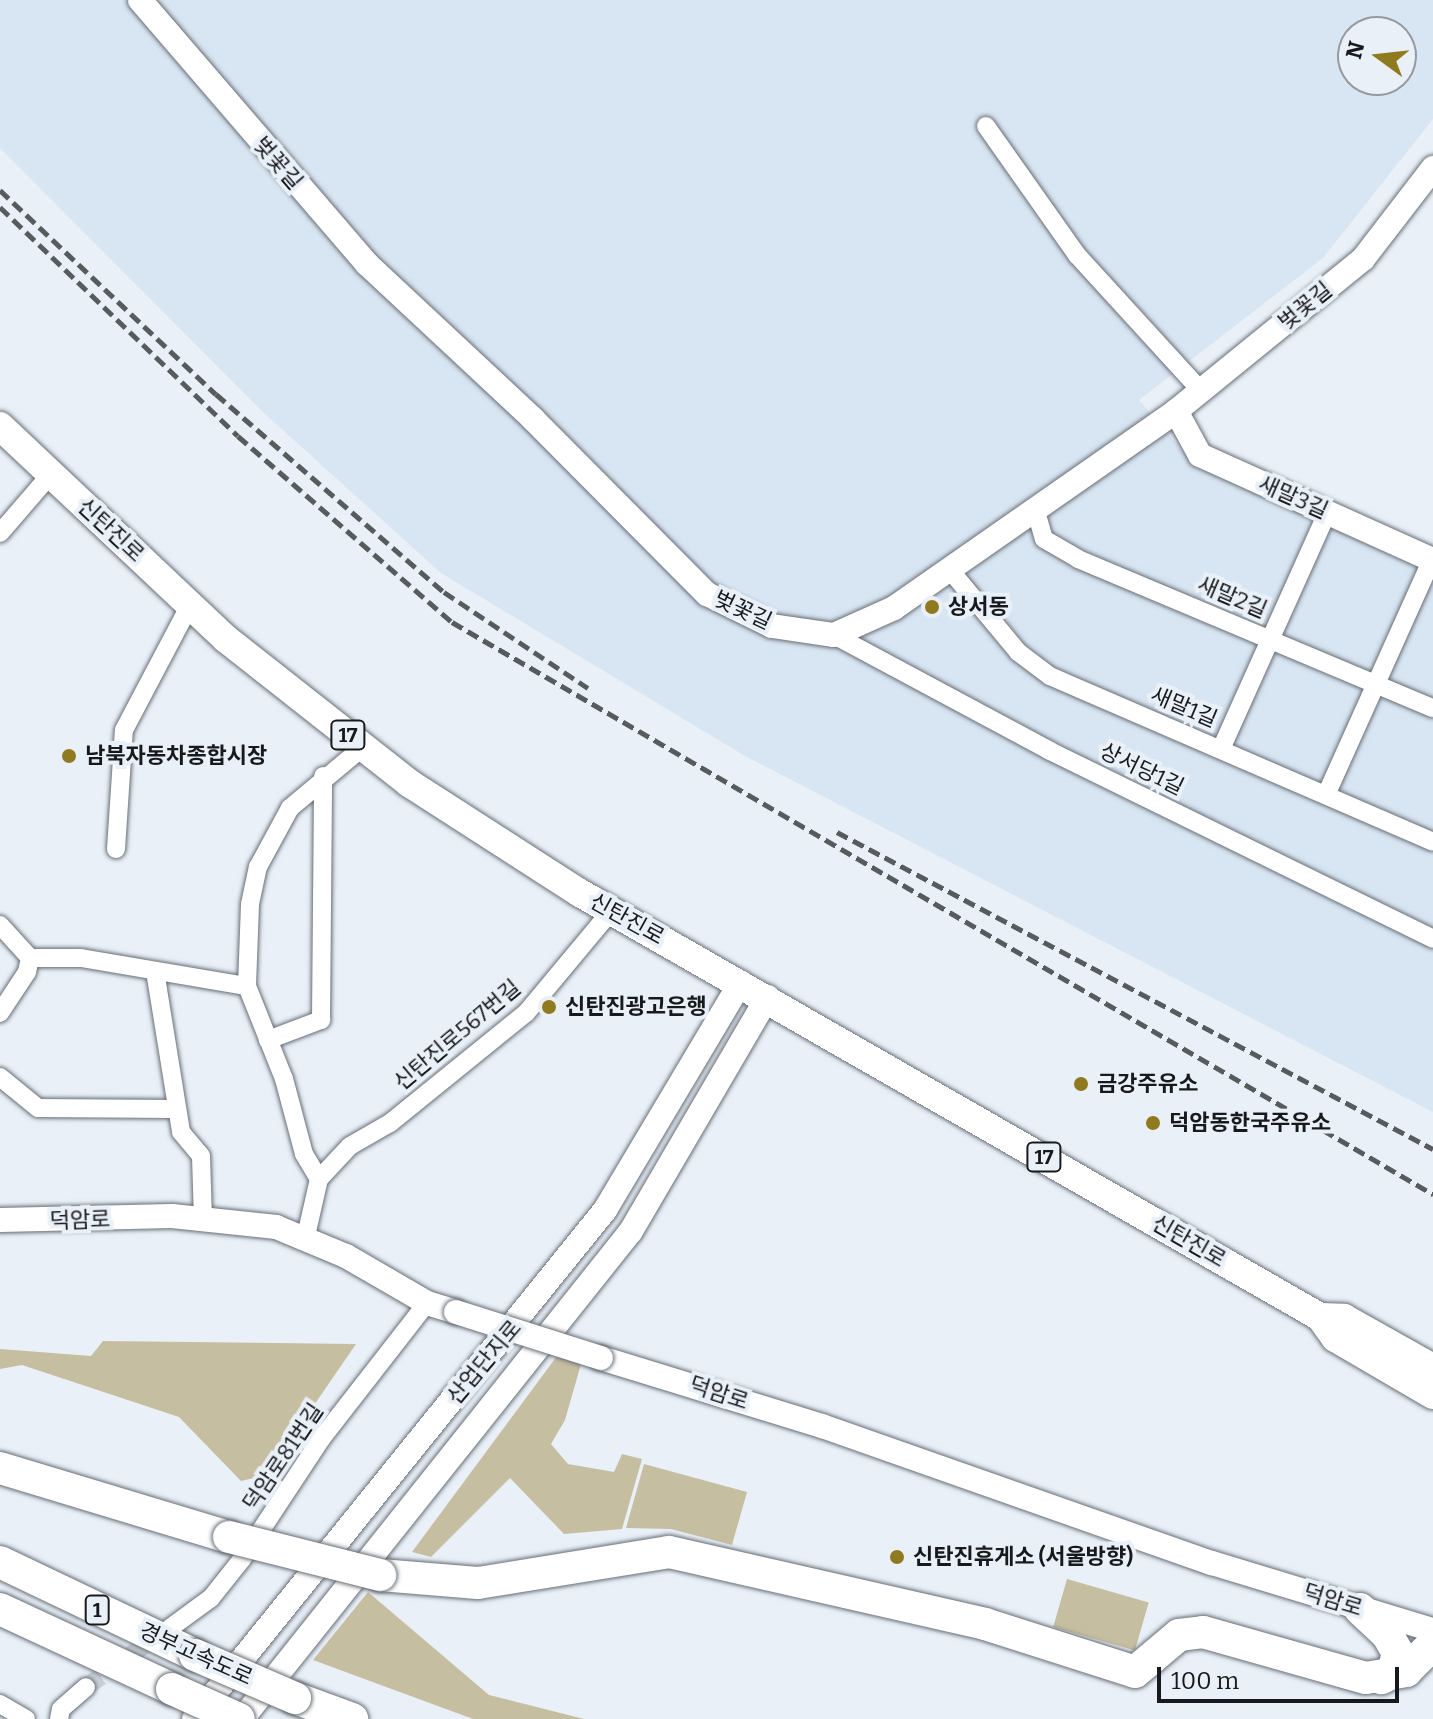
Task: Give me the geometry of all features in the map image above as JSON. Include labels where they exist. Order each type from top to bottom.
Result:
[{"type":"highway","points":[[0,1468],[229,1537],[380,1575],[478,1583],[669,1552],[985,1624],[1135,1672],[1179,1635],[1203,1632],[1265,1645],[1353,1675],[1382,1678],[1406,1671],[1433,1644]]},
{"type":"highway","name":"경부고속도로","points":[[0,1562],[195,1655],[352,1719]]},
{"type":"highway","name":"경부고속도로","points":[[0,1609],[240,1719]]},
{"type":"highway","points":[[1360,1609],[1387,1634],[1398,1653],[1393,1672],[1382,1678]]},
{"type":"main road","name":"신탄진로","points":[[0,426],[190,605],[409,783],[611,911],[768,997],[1320,1317],[1335,1338],[1433,1395]]},
{"type":"main road","name":"신탄진로","points":[[1320,1317],[1344,1318],[1433,1368]]},
{"type":"street","name":"벚꽃길","points":[[140,0],[367,264],[533,419],[707,594],[772,626],[834,635],[894,608],[1176,411],[1363,259],[1433,168]]},
{"type":"street","points":[[986,126],[1077,255],[1201,391]]},
{"type":"street","name":"새말3길","points":[[1176,411],[1200,455],[1432,560]]},
{"type":"street","points":[[0,533],[51,474]]},
{"type":"street","name":"새말2길","points":[[1035,508],[1044,539],[1078,559],[1433,708]]},
{"type":"street","points":[[1221,749],[1327,513]]},
{"type":"street","points":[[1326,795],[1432,560]]},
{"type":"street","name":"새말1길","points":[[950,570],[1018,652],[1050,676],[1433,842]]},
{"type":"street","points":[[116,849],[124,730],[190,605]]},
{"type":"street","name":"상서당1길","points":[[834,635],[1036,744],[1433,939]]},
{"type":"street","points":[[306,1236],[319,1179],[304,1154],[268,1040],[247,986],[244,964],[258,867],[290,808],[323,776],[363,747]]},
{"type":"street","points":[[268,1040],[321,1020],[323,776]]},
{"type":"street","name":"신탄진로567번길","points":[[319,1179],[350,1146],[390,1123],[526,1013],[611,911]]},
{"type":"street","points":[[0,925],[30,958],[81,958],[247,986]]},
{"type":"street","points":[[0,1013],[27,972],[30,958]]},
{"type":"street","points":[[155,971],[181,1132],[201,1156],[203,1218]]},
{"type":"street","name":"산업단지로","points":[[194,1719],[605,1210],[741,982]]},
{"type":"street","name":"산업단지로","points":[[240,1719],[631,1231],[768,997]]},
{"type":"street","points":[[0,1077],[29,1102],[49,1110],[176,1109]]},
{"type":"street","name":"덕암로","points":[[0,1220],[203,1218],[276,1227],[306,1236],[427,1303],[822,1426],[1212,1563],[1433,1630]]},
{"type":"street","name":"덕암로81번길","points":[[170,1628],[211,1598],[242,1559],[321,1439],[427,1303]]},
{"type":"street","points":[[59,1719],[61,1709],[86,1687]]},
{"type":"street","points":[[0,1704],[26,1719]]},
{"type":"shaded area","points":[[0,0],[1433,0],[1433,119],[1323,258],[1139,400],[1197,468],[1433,568],[1433,1112],[745,756],[441,573],[264,413],[0,148]]},
{"type":"shaded area","points":[[103,1341],[356,1344],[266,1475],[241,1481],[179,1417],[22,1365],[0,1369],[0,1349],[91,1356]]},
{"type":"shaded area","points":[[557,1356],[581,1364],[565,1420],[551,1444],[568,1464],[614,1472],[622,1454],[642,1459],[622,1529],[564,1534],[510,1478],[431,1557],[412,1552]]},
{"type":"shaded area","points":[[644,1464],[747,1492],[732,1545],[671,1529],[626,1528]]},
{"type":"shaded area","points":[[1067,1579],[1149,1602],[1135,1650],[1053,1627]]},
{"type":"shaded area","points":[[368,1592],[489,1695],[584,1719],[473,1719],[313,1660]]},
{"type":"tunnel","points":[[86,1687],[159,1635]]},
{"type":"railway","points":[[0,190],[216,394],[444,592],[588,688]]},
{"type":"railway","points":[[0,207],[238,436],[452,622],[1433,1194]]},
{"type":"railway","points":[[837,832],[1433,1149]]},
{"type":"place","name":"상서동","points":[[932,607]]},
{"type":"place","name":"남북자동차종합시장","points":[[69,756]]},
{"type":"place","name":"신탄진광고은행","points":[[549,1007]]},
{"type":"place","name":"금강주유소","points":[[1081,1084]]},
{"type":"place","name":"덕암동한국주유소","points":[[1153,1123]]},
{"type":"place","name":"신탄진휴게소 (서울방향)","points":[[897,1557]]}]
